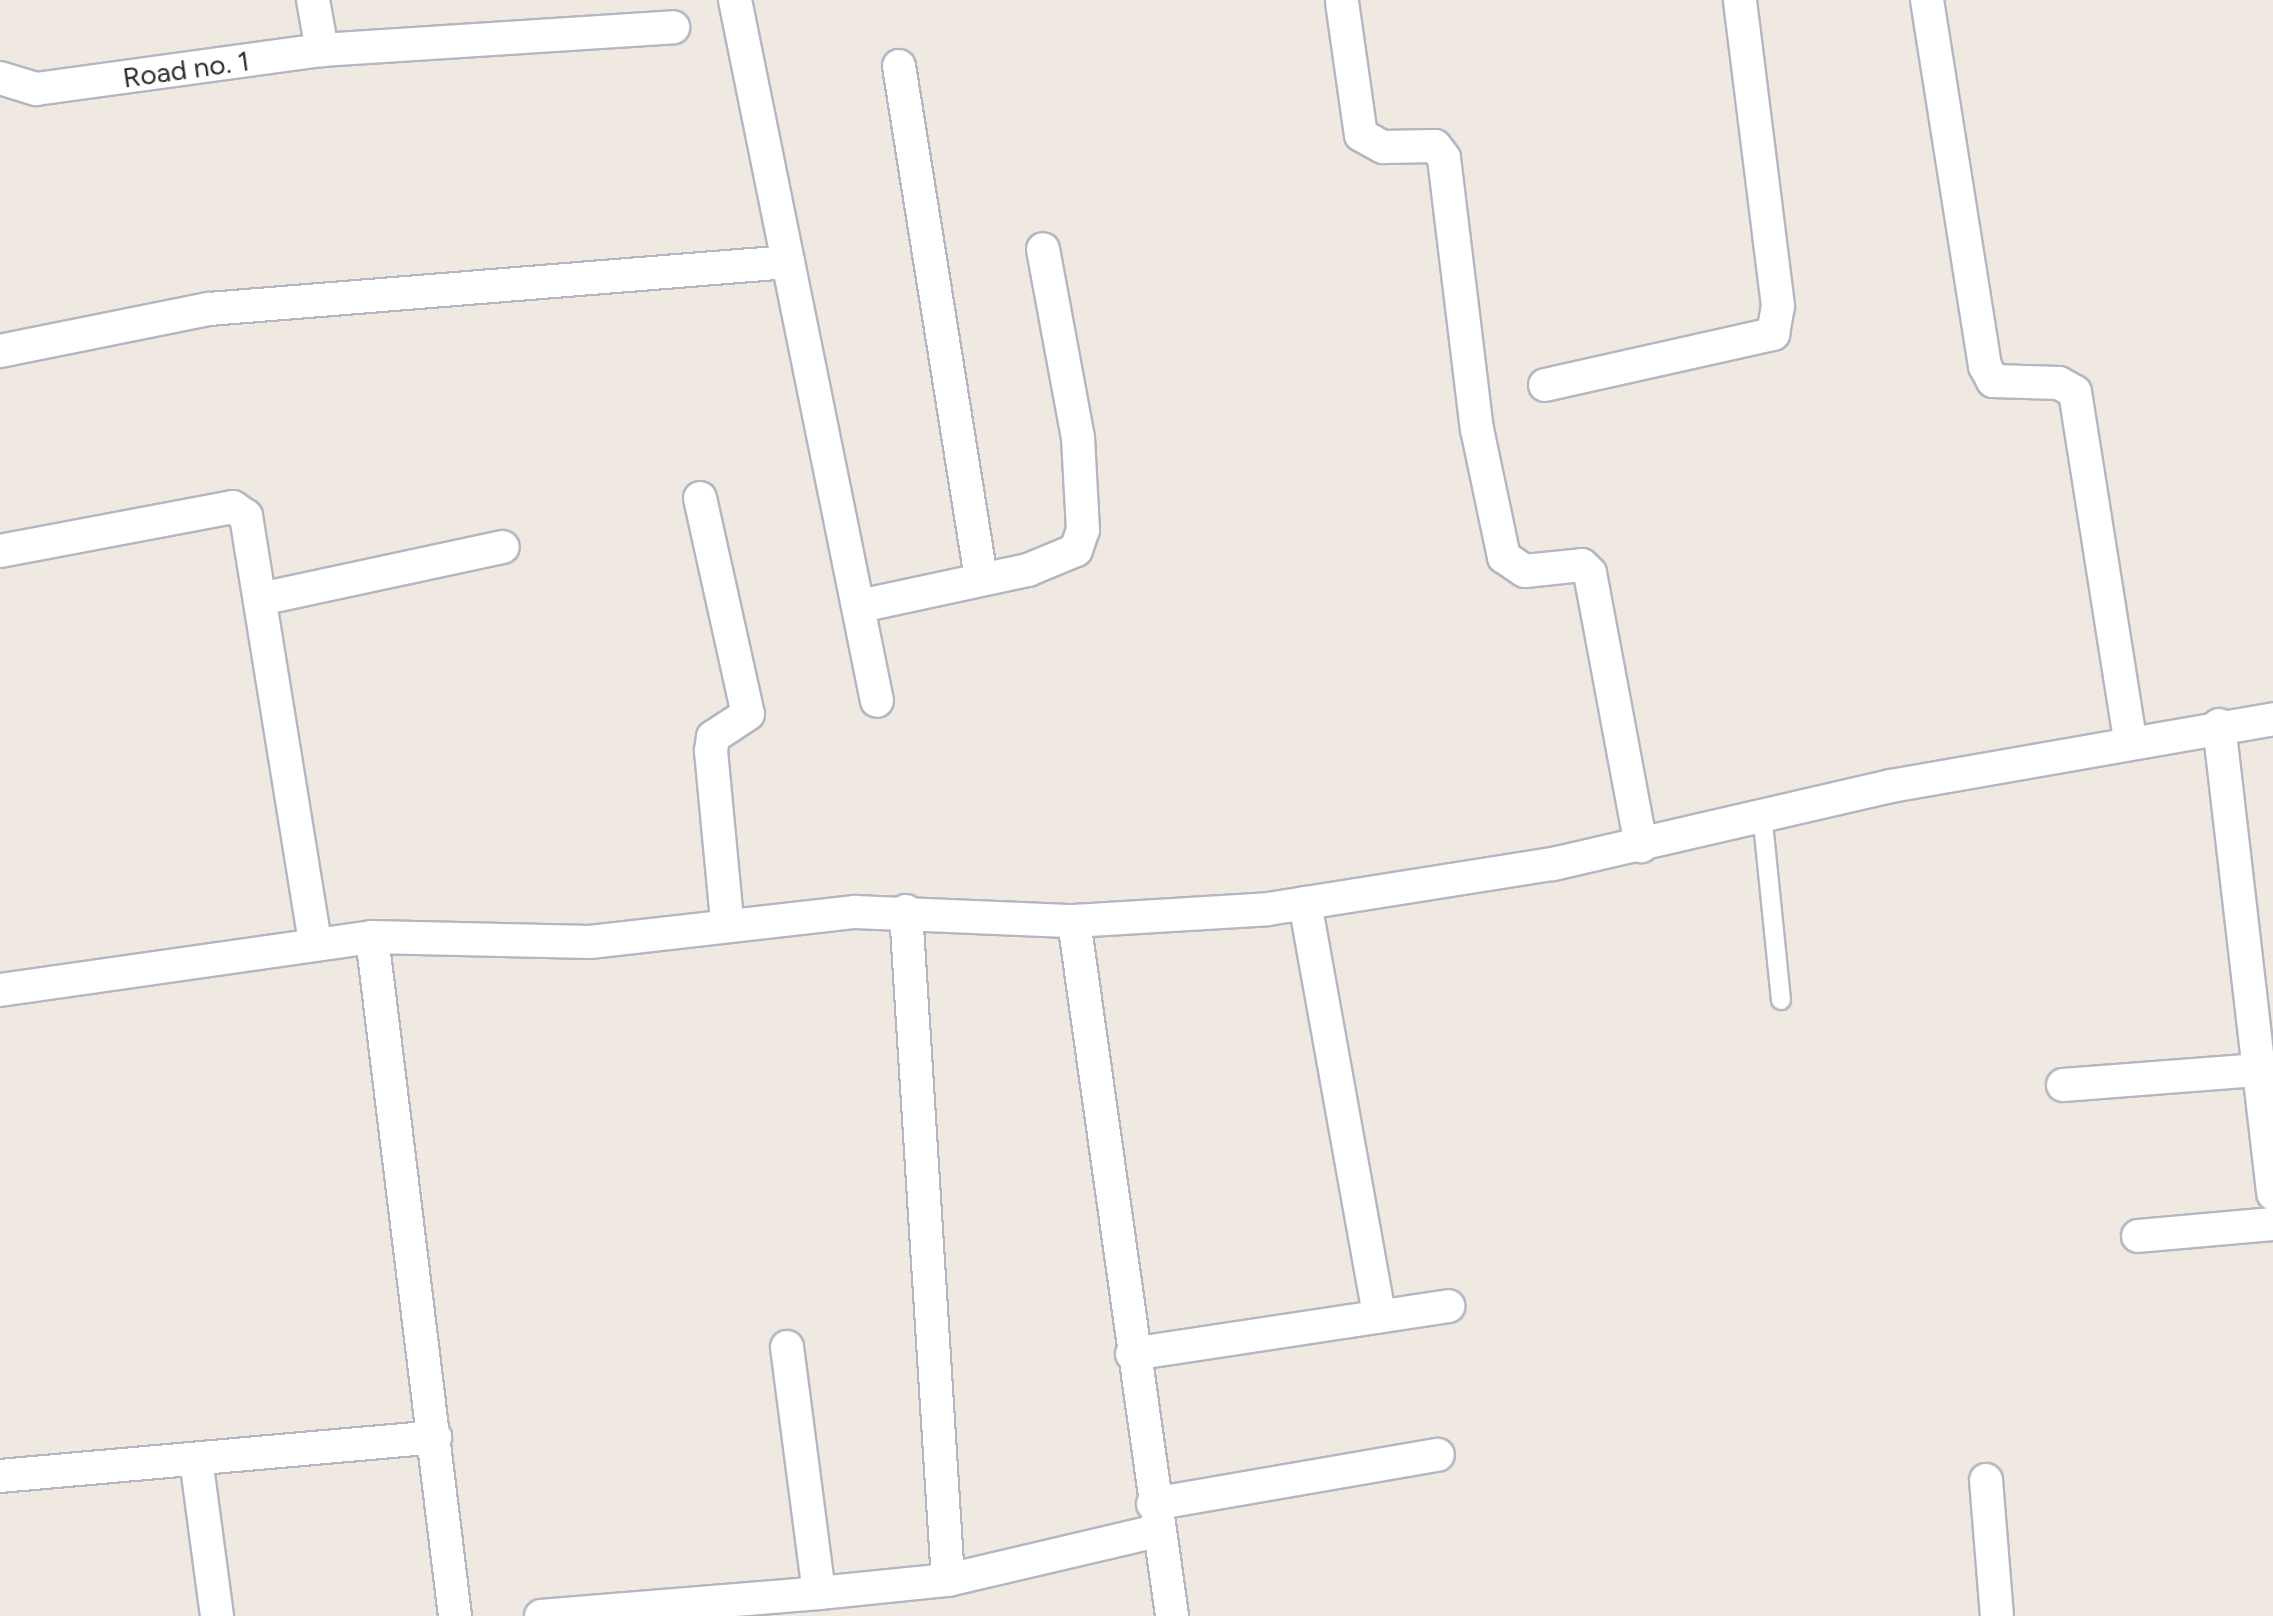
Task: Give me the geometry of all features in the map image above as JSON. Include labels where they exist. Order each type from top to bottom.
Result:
[{"type":"street","points":[[313,0],[322,50]]},
{"type":"street","points":[[735,0],[860,606],[876,701]]},
{"type":"street","points":[[1545,385],[1773,334],[1778,306],[1740,0]]},
{"type":"street","points":[[1927,0],[1985,366],[1994,382],[2059,383],[2075,392],[2130,738]]},
{"type":"street","points":[[1342,2],[1361,135],[1383,147],[1435,146],[1444,158],[1477,428],[1504,557],[1525,571],[1582,565],[1590,573],[1640,846]]},
{"type":"street","name":"Road no. 1","points":[[0,78],[36,89],[322,50],[673,27]]},
{"type":"street","points":[[899,66],[980,578]]},
{"type":"street","points":[[860,606],[1063,561],[1084,530],[1078,438],[1043,249]]},
{"type":"street","points":[[0,352],[209,309],[788,262]]},
{"type":"street","points":[[700,498],[748,714],[713,736],[711,751],[727,921]]},
{"type":"street","points":[[0,552],[233,507],[254,529],[315,942]]},
{"type":"street","points":[[265,598],[503,547]]},
{"type":"street","points":[[0,990],[315,942],[372,937],[590,942],[727,921],[906,911],[1074,921],[1305,902],[1640,846],[1762,814],[2130,738],[2273,720]]},
{"type":"street","points":[[2219,726],[2273,1194]]},
{"type":"street","points":[[1305,902],[1379,1316]]},
{"type":"street","points":[[906,911],[948,1580]]},
{"type":"street","points":[[1074,921],[1155,1518],[1172,1616]]},
{"type":"street","points":[[372,937],[455,1616]]},
{"type":"street","points":[[2063,1085],[2259,1070]]},
{"type":"street","points":[[2138,1236],[2273,1224]]},
{"type":"street","points":[[1132,1354],[1448,1306]]},
{"type":"street","points":[[787,1346],[819,1593]]},
{"type":"street","points":[[0,1476],[435,1438]]},
{"type":"street","points":[[541,1616],[948,1580],[1155,1518],[1438,1455]]},
{"type":"street","points":[[196,1460],[216,1616]]},
{"type":"street","points":[[1986,1480],[1998,1616]]},
{"type":"lane","points":[[1762,814],[1782,1000]]}]
